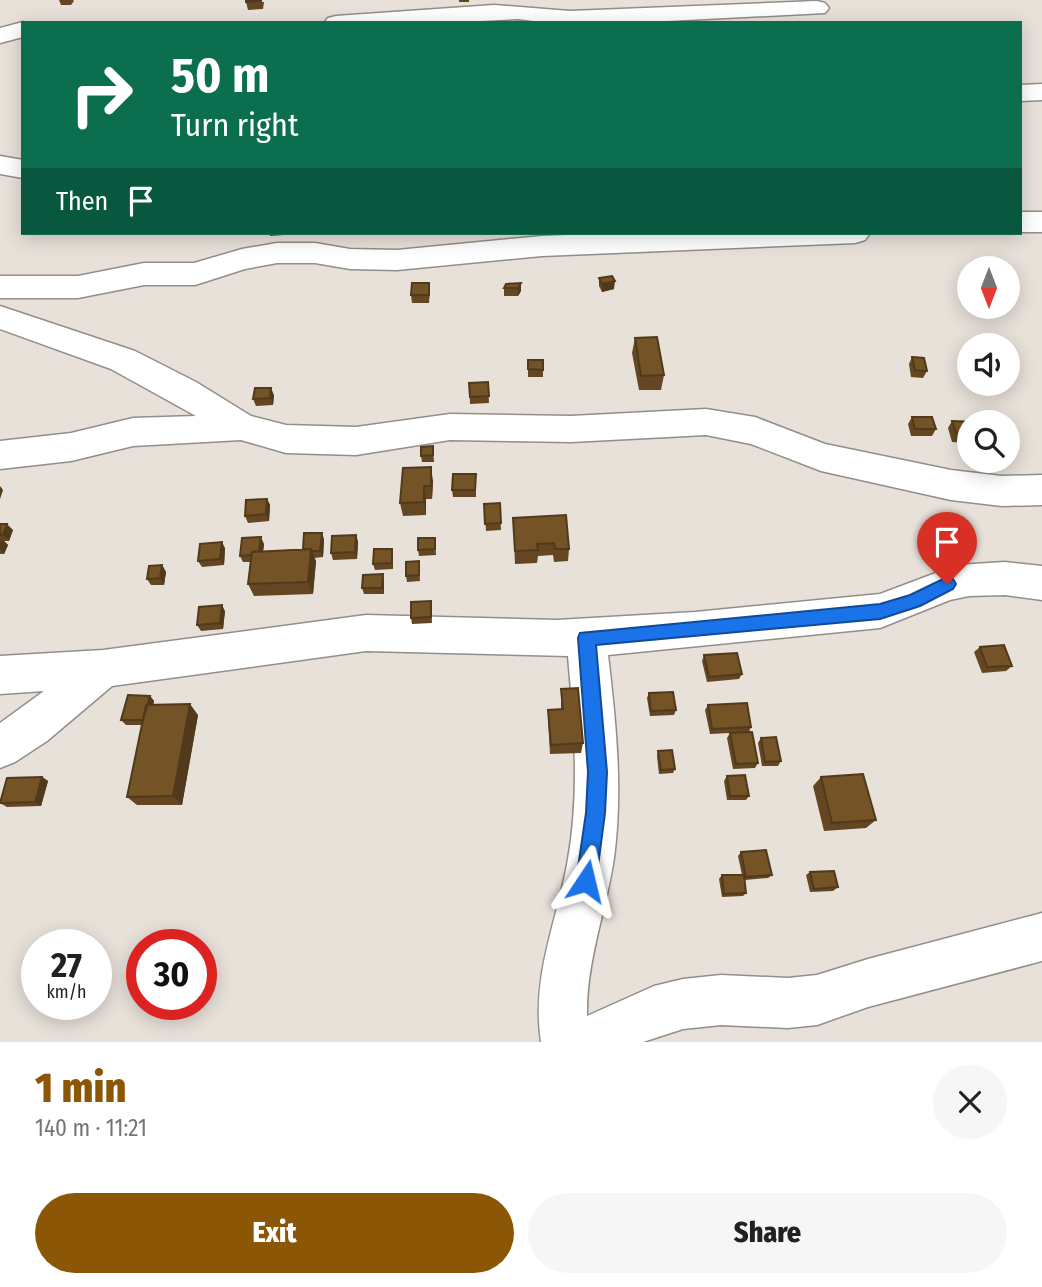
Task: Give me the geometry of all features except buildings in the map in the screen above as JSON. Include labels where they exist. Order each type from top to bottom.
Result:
[{"type":"street","points":[[358,21],[517,11],[570,18],[816,10]]},
{"type":"street","points":[[0,36],[21,30]]},
{"type":"street","points":[[1022,93],[1042,92]]},
{"type":"street","points":[[0,165],[21,169]]},
{"type":"street","points":[[1022,222],[1042,222]]},
{"type":"street","points":[[0,287],[78,287],[144,274],[195,274],[242,259],[277,253],[315,253],[350,259],[397,260],[542,246],[807,235]]},
{"type":"street","points":[[0,317],[123,360],[184,391],[241,427],[286,439],[335,442],[450,427],[571,429],[706,422],[755,431],[821,457],[951,485],[1002,491],[1042,490]]},
{"type":"street","points":[[0,455],[71,447],[133,432],[241,427]]},
{"type":"street","points":[[0,675],[103,669],[366,634],[402,632],[514,639],[586,638],[880,611],[915,601],[930,591],[966,579],[1000,577],[1042,583]]},
{"type":"street","points":[[566,1042],[561,1018],[562,974],[591,857],[596,799],[596,731],[586,638]]},
{"type":"street","points":[[0,747],[32,727],[103,669]]},
{"type":"street","points":[[587,1042],[654,1012],[684,1004],[721,1000],[788,1003],[817,1000],[868,983],[1042,937]]},
{"type":"route","points":[[586,881],[591,857],[597,772],[596,731],[586,638],[880,611],[915,601],[947,584]]}]
